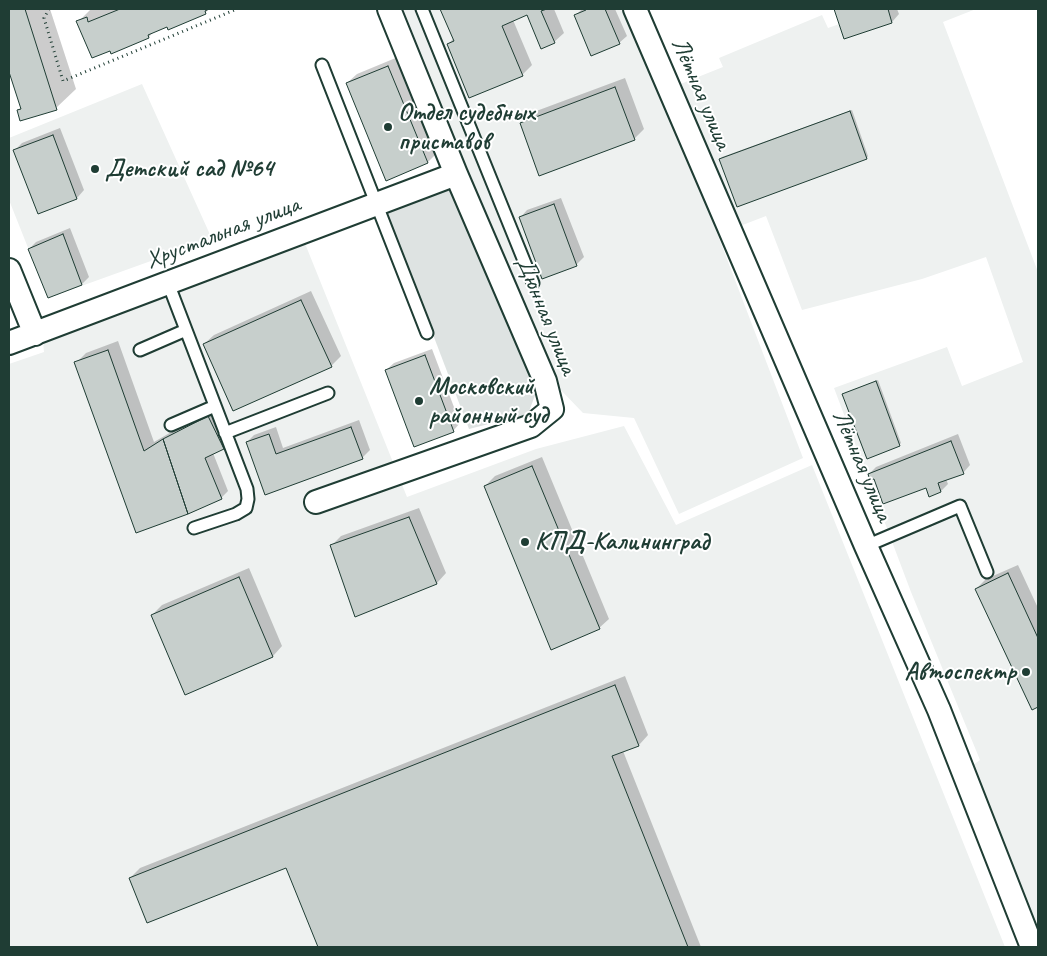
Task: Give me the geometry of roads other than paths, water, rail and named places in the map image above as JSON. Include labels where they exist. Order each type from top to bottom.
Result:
[{"type":"street","name":"Дюнная улица","points":[[316,502],[531,426],[552,409],[545,381],[456,174],[389,9]]},
{"type":"street","name":"Лётная улица","points":[[635,9],[866,546],[939,710],[1032,947]]},
{"type":"street","name":"Хрустальная улица","points":[[9,343],[456,174]]},
{"type":"street","points":[[9,274],[35,334]]},
{"type":"lane","points":[[422,9],[533,283]]},
{"type":"lane","points":[[322,65],[427,333]]},
{"type":"lane","points":[[168,283],[247,489],[248,499],[246,508],[236,514],[194,528]]},
{"type":"lane","points":[[140,350],[186,330]]},
{"type":"lane","points":[[225,433],[328,393]]},
{"type":"lane","points":[[171,425],[215,406]]},
{"type":"lane","points":[[866,546],[960,506],[988,572]]},
{"type":"place","name":"Отдел судебных приставов","points":[[388,127]]},
{"type":"place","name":"Детский сад №64","points":[[95,169]]},
{"type":"place","name":"Московский районный суд","points":[[419,401]]},
{"type":"place","name":"КПД-Калининград","points":[[525,542]]},
{"type":"place","name":"Автоспектр","points":[[1026,672]]}]
